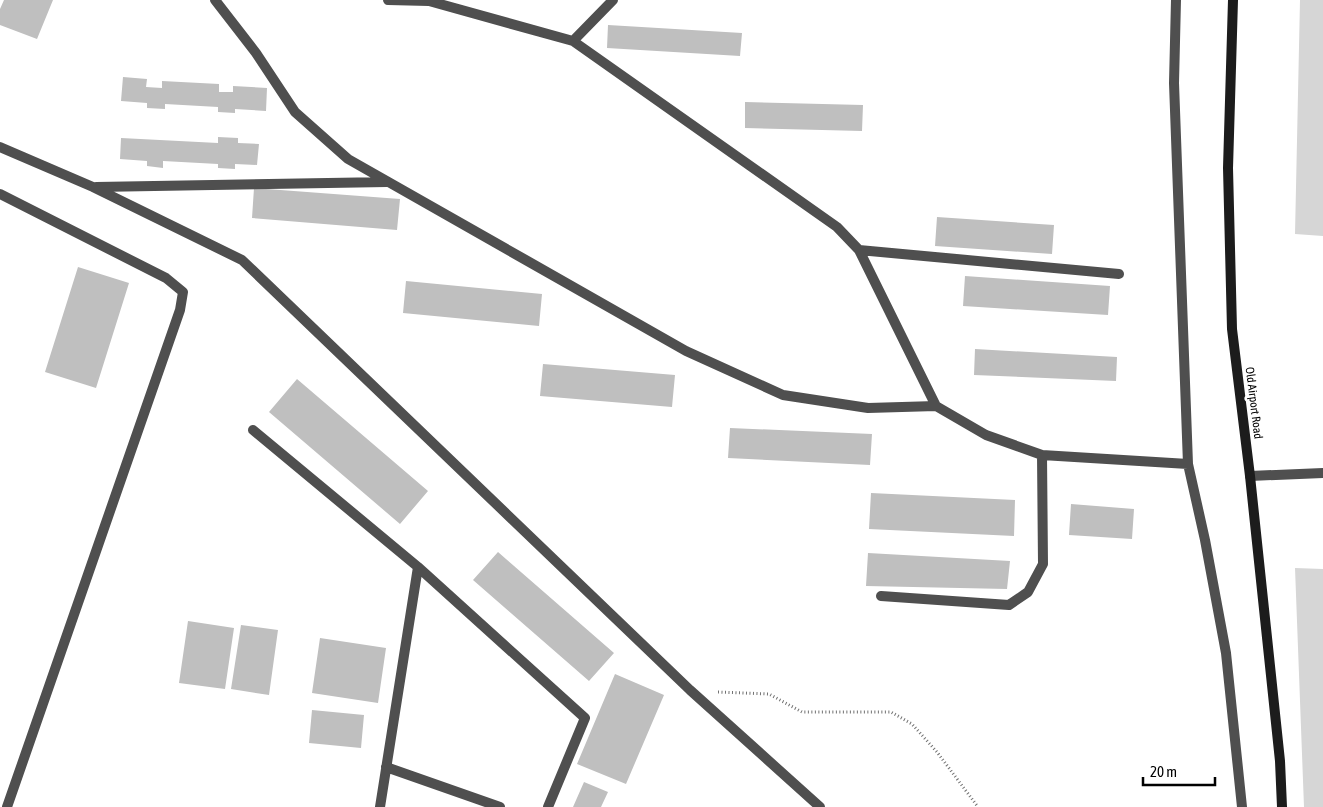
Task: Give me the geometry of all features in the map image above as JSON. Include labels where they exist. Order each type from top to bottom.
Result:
[{"type":"main road","name":"Old Airport Road","points":[[1233,0],[1228,168],[1232,329],[1250,476],[1280,761],[1282,807]]},
{"type":"street","points":[[215,0],[256,52],[295,112],[348,159],[686,351],[783,395],[868,408],[936,406],[986,435],[1042,455],[1188,464]]},
{"type":"street","points":[[388,0],[429,1],[572,40],[837,227],[859,250],[936,406]]},
{"type":"street","points":[[572,40],[613,0]]},
{"type":"street","points":[[1176,0],[1174,83],[1188,464],[1205,540],[1226,653],[1242,807]]},
{"type":"street","points":[[0,147],[26,160],[93,187],[242,260],[690,690],[820,807]]},
{"type":"street","points":[[93,187],[388,182]]},
{"type":"street","points":[[0,194],[166,278],[182,292],[180,310],[7,807]]},
{"type":"street","points":[[859,250],[1119,274]]},
{"type":"street","points":[[253,430],[418,568],[585,718],[548,807]]},
{"type":"street","points":[[882,596],[1009,605],[1028,592],[1043,564],[1042,455]]},
{"type":"street","points":[[1250,476],[1323,473]]},
{"type":"street","points":[[380,807],[418,568]]},
{"type":"street","points":[[386,767],[500,807]]},
{"type":"path","points":[[690,690],[769,694],[802,712],[891,712],[912,724],[937,752],[978,807]]},
{"type":"shaded area","points":[[1300,0],[1323,0],[1323,236],[1295,234]]},
{"type":"shaded area","points":[[1295,568],[1323,569],[1323,807],[1304,807]]},
{"type":"building","points":[[4,0],[53,0],[37,39],[0,25],[0,9]]},
{"type":"building","points":[[608,25],[742,33],[740,56],[607,48]]},
{"type":"building","points":[[123,77],[147,79],[146,87],[162,88],[162,81],[219,84],[219,92],[233,92],[233,86],[267,88],[266,111],[235,109],[235,113],[218,112],[218,107],[165,104],[165,109],[147,108],[147,103],[121,101]]},
{"type":"building","points":[[745,102],[863,105],[862,131],[745,128]]},
{"type":"building","points":[[218,137],[238,138],[238,143],[259,144],[257,165],[235,164],[235,169],[218,168],[218,164],[163,161],[163,168],[147,166],[147,161],[120,159],[121,138],[218,143]]},
{"type":"building","points":[[254,188],[400,199],[397,230],[252,218]]},
{"type":"building","points":[[937,217],[1054,225],[1052,254],[935,246]]},
{"type":"building","points":[[78,267],[129,283],[96,388],[45,372]]},
{"type":"building","points":[[965,276],[1110,286],[1108,315],[963,306]]},
{"type":"building","points":[[406,281],[542,294],[539,326],[403,313]]},
{"type":"building","points":[[975,349],[1117,357],[1116,381],[974,375]]},
{"type":"building","points":[[543,364],[675,375],[672,407],[540,396]]},
{"type":"building","points":[[297,379],[428,491],[400,524],[269,412]]},
{"type":"building","points":[[730,428],[872,434],[870,465],[728,458]]},
{"type":"building","points":[[871,493],[1015,500],[1014,536],[869,529]]},
{"type":"building","points":[[1071,504],[1134,509],[1132,539],[1069,535]]},
{"type":"building","points":[[498,552],[614,653],[589,681],[473,580]]},
{"type":"building","points":[[868,553],[1010,561],[1007,589],[866,586]]},
{"type":"building","points":[[188,621],[234,628],[225,689],[179,683]]},
{"type":"building","points":[[241,625],[278,630],[269,695],[231,689]]},
{"type":"building","points":[[320,638],[386,648],[378,703],[312,693]]},
{"type":"building","points":[[615,674],[664,695],[626,784],[577,764]]},
{"type":"building","points":[[312,710],[364,715],[361,748],[309,743]]},
{"type":"building","points":[[584,782],[608,792],[601,807],[573,807]]}]
